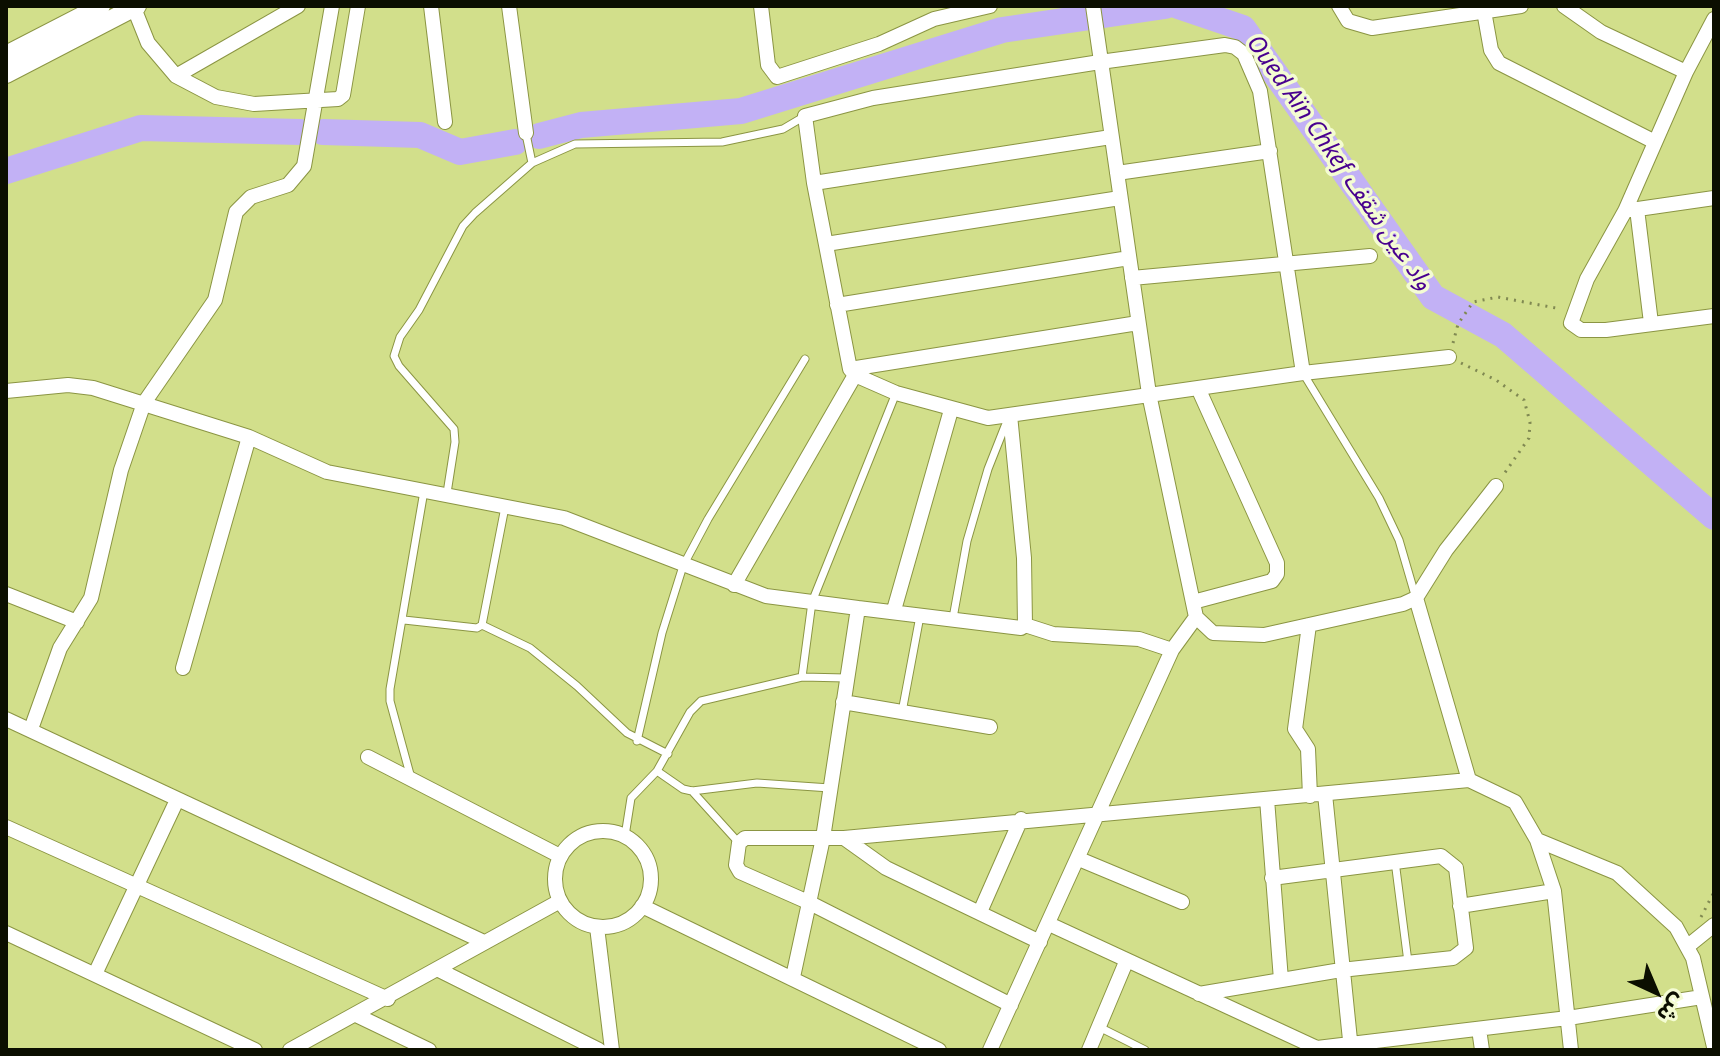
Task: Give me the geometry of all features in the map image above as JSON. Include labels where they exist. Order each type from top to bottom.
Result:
[{"type":"main road","points":[[6,55],[101,6]]},
{"type":"main road","points":[[6,74],[135,7]]},
{"type":"street","points":[[176,76],[298,6]]},
{"type":"street","points":[[31,729],[60,648],[91,598],[121,470],[144,403],[215,300],[236,212],[251,197],[288,185],[304,166],[332,6]]},
{"type":"street","points":[[135,7],[148,43],[176,76],[216,97],[254,104],[315,97],[338,99],[343,95],[358,6]]},
{"type":"street","points":[[431,6],[445,122]]},
{"type":"street","points":[[509,6],[526,133]]},
{"type":"street","points":[[761,6],[768,65],[777,77],[879,44],[934,13],[990,6]]},
{"type":"street","points":[[1339,6],[1348,21],[1358,27],[1372,28],[1422,12],[1484,11],[1521,6]]},
{"type":"street","points":[[1564,6],[1601,32],[1686,72]]},
{"type":"street","points":[[1094,7],[1149,394],[1194,610],[1213,633],[1264,635],[1403,604],[1416,598],[1496,486]]},
{"type":"street","points":[[1484,11],[1491,50],[1499,63],[1655,142]]},
{"type":"street","points":[[1714,19],[1655,142],[1631,210],[1573,311],[1571,323],[1581,330],[1714,316]]},
{"type":"street","points":[[734,585],[852,372],[814,183],[805,116],[873,98],[1100,62],[1225,45],[1235,47],[1244,54],[1260,91],[1303,373]]},
{"type":"street","points":[[814,183],[1111,137]]},
{"type":"street","points":[[1117,173],[1270,151]]},
{"type":"street","points":[[826,244],[1120,198]]},
{"type":"street","points":[[1631,210],[1714,198]]},
{"type":"street","points":[[1631,210],[1651,323]]},
{"type":"street","points":[[1132,278],[1370,256]]},
{"type":"street","points":[[837,305],[1129,258]]},
{"type":"street","points":[[852,372],[1138,323]]},
{"type":"street","points":[[852,372],[896,393],[988,418],[1303,373],[1449,357]]},
{"type":"street","points":[[6,391],[68,385],[93,388],[249,437],[327,472],[505,504],[564,518],[766,596],[1021,628],[1025,625],[1053,634],[1139,639],[1172,650]]},
{"type":"street","points":[[990,1050],[1172,650],[1194,610],[1272,581],[1277,574],[1277,563],[1198,388]]},
{"type":"street","points":[[894,610],[951,410]]},
{"type":"street","points":[[1010,415],[1024,558],[1025,625]]},
{"type":"street","points":[[183,668],[249,437]]},
{"type":"street","points":[[6,594],[77,622]]},
{"type":"street","points":[[1416,598],[1469,780]]},
{"type":"street","points":[[793,977],[823,838],[858,608]]},
{"type":"street","points":[[1309,625],[1295,729],[1308,749],[1310,796]]},
{"type":"street","points":[[843,702],[990,727]]},
{"type":"street","points":[[6,719],[484,942]]},
{"type":"street","points":[[368,757],[560,856]]},
{"type":"street","points":[[1011,1005],[808,902],[740,872],[736,865],[739,843],[745,838],[844,838],[1021,819],[1469,780],[1515,802],[1537,840],[1554,891],[1571,1050]]},
{"type":"street","points":[[1325,794],[1351,1047]]},
{"type":"street","points":[[1267,799],[1281,980]]},
{"type":"street","points":[[95,974],[177,800]]},
{"type":"street","points":[[980,912],[1021,819]]},
{"type":"street","points":[[6,827],[388,999]]},
{"type":"street","points":[[609,831],[625,836],[639,847],[649,867],[651,885],[642,906],[620,924],[597,927],[575,919],[560,901],[554,878],[560,856],[571,842],[591,832],[609,831]]},
{"type":"street","points":[[844,838],[886,868],[1040,942]]},
{"type":"street","points":[[1537,840],[1617,873],[1676,927],[1688,946],[1714,1047]]},
{"type":"street","points":[[1198,994],[1341,970],[1453,958],[1464,951],[1458,875],[1453,862],[1441,856],[1272,878]]},
{"type":"street","points":[[1079,859],[1182,902]]},
{"type":"street","points":[[1460,906],[1554,891]]},
{"type":"street","points":[[290,1050],[388,999],[560,901]]},
{"type":"street","points":[[642,906],[939,1050]]},
{"type":"street","points":[[1049,924],[1317,1049],[1415,1044],[1479,1029],[1702,997]]},
{"type":"street","points":[[1688,946],[1714,925]]},
{"type":"street","points":[[597,927],[612,1050]]},
{"type":"street","points":[[6,933],[255,1050]]},
{"type":"street","points":[[1089,1050],[1126,962]]},
{"type":"street","points":[[437,969],[599,1050]]},
{"type":"street","points":[[356,1015],[429,1050]]},
{"type":"street","points":[[1479,1029],[1482,1050]]},
{"type":"lane","points":[[447,493],[455,442],[454,429],[399,366],[394,356],[396,346],[463,226],[532,163],[575,144],[649,146],[722,142],[761,136],[783,129],[805,116]]},
{"type":"lane","points":[[526,133],[532,163]]},
{"type":"lane","points":[[637,741],[662,633],[683,566],[805,359]]},
{"type":"lane","points":[[1303,373],[1379,498],[1399,540],[1416,598]]},
{"type":"lane","points":[[802,677],[812,602],[896,393]]},
{"type":"lane","points":[[953,618],[967,541],[988,469],[1010,415]]},
{"type":"lane","points":[[411,778],[390,701],[424,491]]},
{"type":"lane","points":[[404,620],[477,628],[482,625],[505,504]]},
{"type":"lane","points":[[902,712],[921,614]]},
{"type":"lane","points":[[482,625],[530,648],[637,741],[668,754]]},
{"type":"lane","points":[[625,836],[631,798],[657,771],[690,712],[701,701],[802,677],[846,678]]},
{"type":"lane","points":[[657,771],[683,789],[692,791],[757,783],[830,788]]},
{"type":"lane","points":[[692,791],[739,843]]},
{"type":"lane","points":[[1395,861],[1408,962]]},
{"type":"lane","points":[[1099,1027],[1145,1050]]},
{"type":"path","points":[[1496,486],[1529,438],[1530,422],[1524,400],[1496,380],[1449,357],[1458,324],[1473,302],[1498,297],[1573,311]]},
{"type":"waterway","name":"Oued Aïn Chkef واد عين شقف","points":[[539,136],[581,125],[741,111],[1002,30],[1165,6]]},
{"type":"waterway","name":"Oued Aïn Chkef واد عين شقف","points":[[1178,6],[1243,28],[1433,297],[1503,335],[1714,517]]},
{"type":"waterway","name":"Oued Aïn Chkef واد عين شقف","points":[[6,171],[141,128],[300,132]]},
{"type":"waterway","name":"Oued Aïn Chkef واد عين شقف","points":[[323,132],[420,135],[460,152],[515,142]]}]
